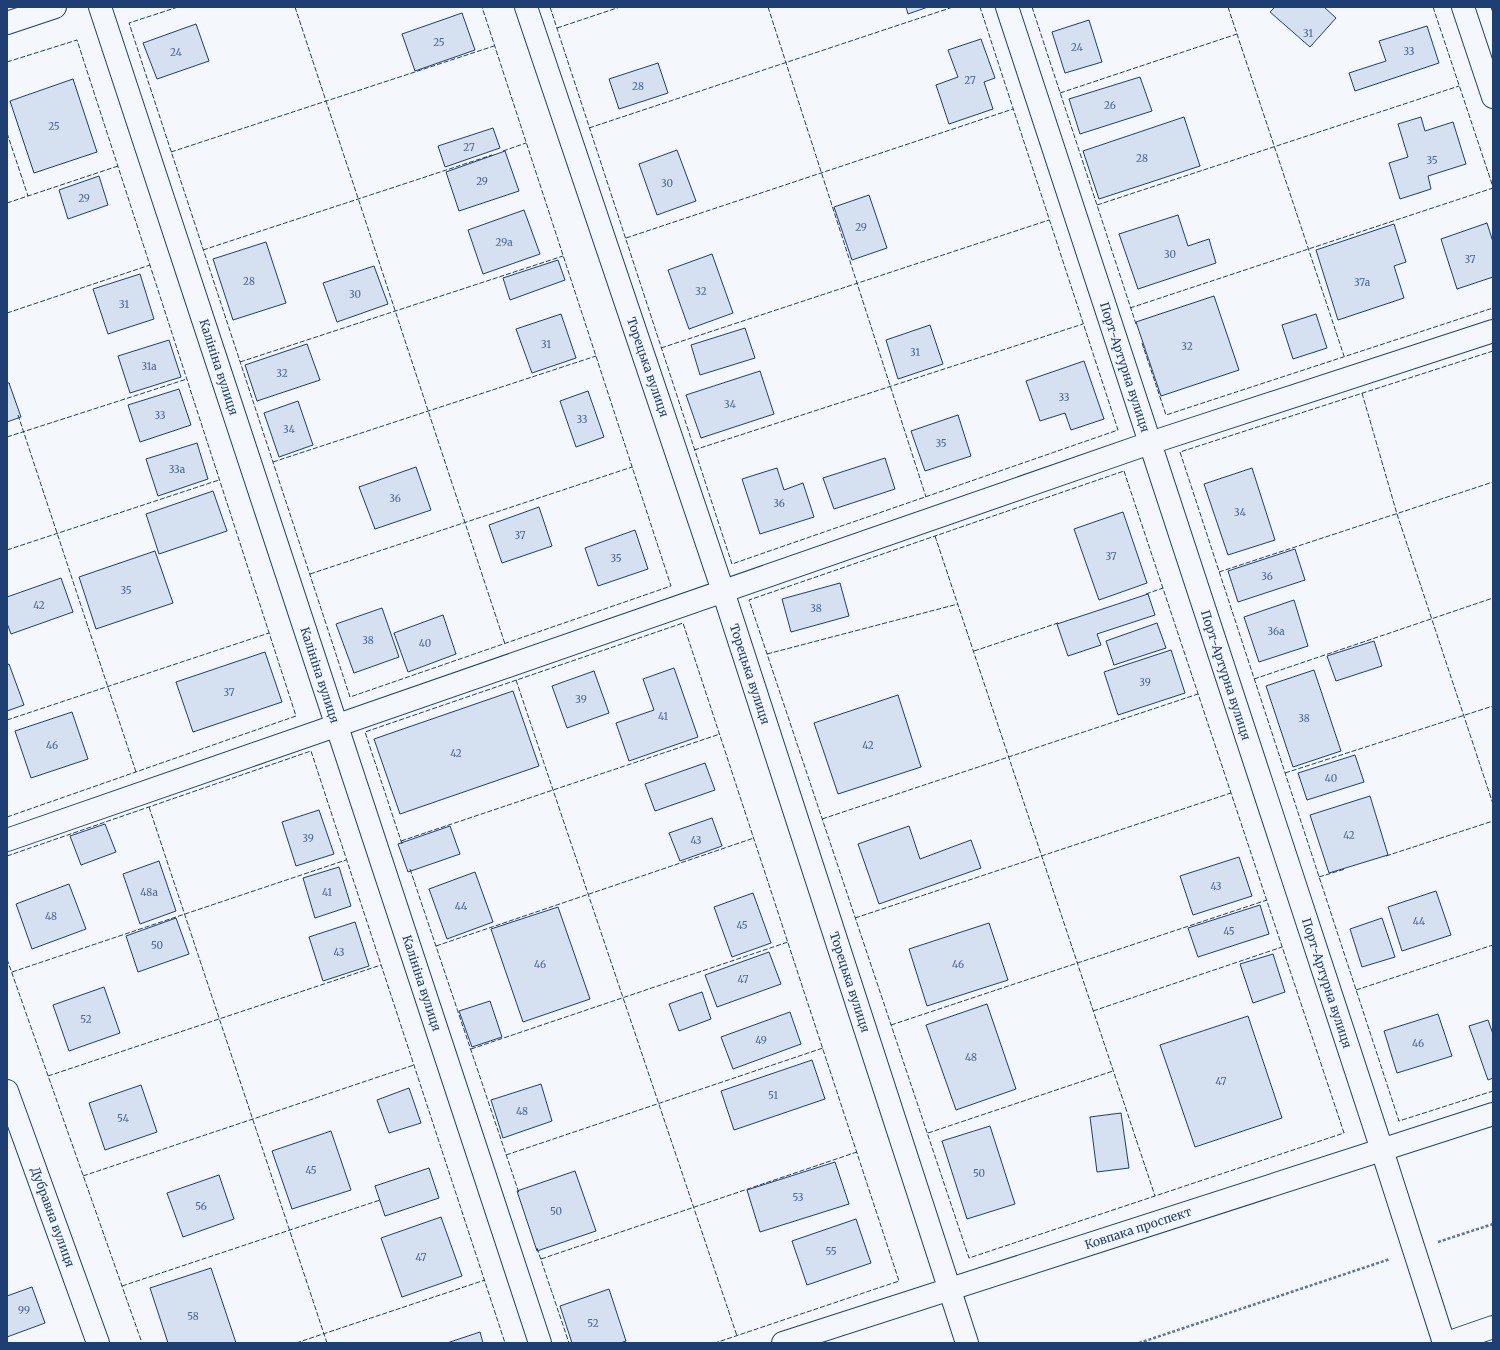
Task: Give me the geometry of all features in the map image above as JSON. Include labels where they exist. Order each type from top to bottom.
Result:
[{"type":"street","points":[[7,23],[55,7]]},
{"type":"street","name":"Калініна вулиця","points":[[100,7],[540,1343]]},
{"type":"street","name":"Торецька вулиця","points":[[526,7],[723,591],[967,1343]]},
{"type":"street","name":"Порт-Артурна вулиця","points":[[1007,7],[1445,1343]]},
{"type":"street","points":[[1462,7],[1493,97]]},
{"type":"street","points":[[7,840],[1150,443],[1493,331]]},
{"type":"street","name":"Дубравна вулиця","points":[[7,1092],[98,1343]]},
{"type":"street","name":"Ковпака проспект","points":[[784,1343],[1493,1114]]},
{"type":"street","points":[[1445,1343],[1493,1327]]},
{"type":"path","points":[[1139,1343],[1493,1224]]},
{"type":"building","points":[[906,7],[928,7],[908,14]]},
{"type":"building","points":[[1275,7],[1324,7],[1336,18],[1310,47],[1270,12]]},
{"type":"building","points":[[462,13],[475,50],[415,71],[402,34]]},
{"type":"building","points":[[1089,20],[1102,62],[1065,73],[1052,32]]},
{"type":"building","points":[[196,24],[209,61],[157,79],[143,43]]},
{"type":"building","points":[[1427,26],[1439,63],[1355,91],[1349,73],[1386,61],[1379,41]]},
{"type":"building","points":[[981,39],[995,78],[984,82],[993,109],[949,124],[936,85],[958,77],[948,50]]},
{"type":"building","points":[[658,63],[668,93],[619,109],[609,79]]},
{"type":"building","points":[[1140,77],[1152,111],[1080,134],[1069,99]]},
{"type":"building","points":[[73,79],[97,152],[34,173],[10,101]]},
{"type":"building","points":[[1184,117],[1200,166],[1099,199],[1083,151]]},
{"type":"building","points":[[1421,117],[1425,131],[1453,122],[1466,164],[1428,176],[1431,189],[1400,199],[1389,163],[1408,157],[1398,124]]},
{"type":"building","points":[[493,128],[500,148],[445,167],[438,146]]},
{"type":"building","points":[[677,150],[696,201],[657,215],[639,164]]},
{"type":"building","points":[[505,151],[519,191],[459,211],[446,172]]},
{"type":"building","points":[[99,176],[108,205],[68,219],[59,190]]},
{"type":"building","points":[[869,195],[887,248],[852,260],[834,207]]},
{"type":"building","points":[[524,210],[540,254],[483,274],[468,230]]},
{"type":"building","points":[[1178,215],[1188,246],[1209,239],[1216,263],[1138,289],[1119,234]]},
{"type":"building","points":[[1487,223],[1493,242],[1493,277],[1457,289],[1441,239]]},
{"type":"building","points":[[1394,224],[1406,262],[1394,266],[1404,298],[1338,320],[1316,250]]},
{"type":"building","points":[[266,242],[286,303],[233,320],[213,259]]},
{"type":"building","points":[[712,254],[733,313],[689,329],[668,270]]},
{"type":"building","points":[[558,260],[565,280],[510,300],[503,278]]},
{"type":"building","points":[[374,266],[388,304],[337,322],[323,283]]},
{"type":"building","points":[[140,274],[154,319],[108,334],[93,289]]},
{"type":"building","points":[[1214,296],[1239,370],[1161,396],[1136,322]]},
{"type":"building","points":[[561,314],[576,358],[532,373],[516,329]]},
{"type":"building","points":[[1316,314],[1327,348],[1293,359],[1282,325]]},
{"type":"building","points":[[930,325],[943,364],[898,379],[886,340]]},
{"type":"building","points":[[745,328],[755,358],[700,375],[691,345]]},
{"type":"building","points":[[169,340],[181,377],[130,393],[118,356]]},
{"type":"building","points":[[307,344],[320,380],[257,401],[245,365]]},
{"type":"building","points":[[1084,361],[1104,419],[1071,430],[1065,413],[1040,421],[1026,381]]},
{"type":"building","points":[[760,371],[774,414],[701,438],[686,395]]},
{"type":"building","points":[[7,383],[9,383],[21,417],[7,422]]},
{"type":"building","points":[[179,389],[191,425],[140,442],[128,405]]},
{"type":"building","points":[[588,391],[604,437],[576,447],[560,401]]},
{"type":"building","points":[[298,401],[313,445],[279,457],[264,413]]},
{"type":"building","points":[[958,415],[971,456],[925,471],[911,431]]},
{"type":"building","points":[[197,443],[208,479],[158,496],[146,459]]},
{"type":"building","points":[[885,458],[895,489],[834,509],[823,478]]},
{"type":"building","points":[[416,467],[431,510],[375,529],[359,487]]},
{"type":"building","points":[[777,468],[784,490],[803,483],[814,517],[760,534],[742,479]]},
{"type":"building","points":[[1252,468],[1275,540],[1228,555],[1204,484]]},
{"type":"building","points":[[213,491],[227,531],[159,554],[146,514]]},
{"type":"building","points":[[539,507],[552,546],[502,563],[489,525]]},
{"type":"building","points":[[1123,512],[1147,583],[1099,600],[1074,529]]},
{"type":"building","points":[[635,530],[648,569],[598,586],[585,548]]},
{"type":"building","points":[[1295,549],[1305,580],[1238,602],[1228,571]]},
{"type":"building","points":[[155,551],[173,603],[96,629],[79,577]]},
{"type":"building","points":[[61,578],[73,612],[11,634],[7,623],[7,597]]},
{"type":"building","points":[[840,583],[849,616],[791,632],[782,599]]},
{"type":"building","points":[[1148,594],[1155,615],[1097,634],[1101,645],[1068,656],[1057,624]]},
{"type":"building","points":[[1294,600],[1308,646],[1259,662],[1244,617]]},
{"type":"building","points":[[382,608],[399,657],[354,673],[336,624]]},
{"type":"building","points":[[443,615],[456,654],[408,672],[394,633]]},
{"type":"building","points":[[1157,623],[1166,648],[1114,665],[1106,641]]},
{"type":"building","points":[[1374,641],[1382,666],[1336,681],[1327,656]]},
{"type":"building","points":[[1171,650],[1185,693],[1118,715],[1104,672]]},
{"type":"building","points":[[265,652],[282,702],[193,732],[176,682]]},
{"type":"building","points":[[9,664],[24,705],[7,711],[7,665]]},
{"type":"building","points":[[674,668],[698,737],[629,761],[616,723],[654,710],[643,679]]},
{"type":"building","points":[[1314,670],[1341,751],[1293,767],[1266,686]]},
{"type":"building","points":[[594,671],[609,713],[567,728],[552,686]]},
{"type":"building","points":[[513,691],[539,766],[400,814],[374,739]]},
{"type":"building","points":[[898,695],[921,767],[838,794],[814,723]]},
{"type":"building","points":[[72,712],[88,759],[31,778],[15,731]]},
{"type":"building","points":[[1355,755],[1364,782],[1307,800],[1298,773]]},
{"type":"building","points":[[705,763],[715,790],[655,811],[645,784]]},
{"type":"building","points":[[1370,796],[1388,855],[1329,873],[1310,815]]},
{"type":"building","points":[[319,810],[334,854],[296,866],[282,822]]},
{"type":"building","points":[[712,818],[722,846],[680,861],[669,833]]},
{"type":"building","points":[[105,824],[116,852],[81,865],[70,836]]},
{"type":"building","points":[[450,826],[460,854],[408,872],[398,844]]},
{"type":"building","points":[[909,826],[920,859],[971,840],[981,868],[879,904],[858,844]]},
{"type":"building","points":[[1239,857],[1252,896],[1193,915],[1180,876]]},
{"type":"building","points":[[159,861],[176,911],[140,924],[123,874]]},
{"type":"building","points":[[339,867],[351,906],[315,918],[303,878]]},
{"type":"building","points":[[475,872],[493,922],[447,939],[429,889]]},
{"type":"building","points":[[69,884],[86,929],[32,949],[16,904]]},
{"type":"building","points":[[1436,891],[1451,935],[1402,951],[1388,907]]},
{"type":"building","points":[[753,893],[771,943],[732,957],[714,907]]},
{"type":"building","points":[[1260,905],[1269,934],[1198,957],[1188,928]]},
{"type":"building","points":[[558,907],[590,999],[523,1022],[491,929]]},
{"type":"building","points":[[176,918],[189,954],[138,972],[126,936]]},
{"type":"building","points":[[1382,918],[1395,957],[1362,967],[1350,929]]},
{"type":"building","points":[[355,922],[369,966],[323,981],[309,937]]},
{"type":"building","points":[[989,923],[1008,980],[927,1006],[909,949]]},
{"type":"building","points":[[769,952],[781,984],[717,1007],[705,975]]},
{"type":"building","points":[[1273,954],[1285,992],[1253,1003],[1240,964]]},
{"type":"building","points":[[104,987],[120,1033],[69,1051],[53,1005]]},
{"type":"building","points":[[702,992],[711,1019],[679,1031],[669,1004]]},
{"type":"building","points":[[490,1001],[502,1037],[472,1047],[459,1011]]},
{"type":"building","points":[[987,1004],[1016,1089],[956,1110],[926,1025]]},
{"type":"building","points":[[790,1012],[801,1044],[733,1069],[721,1037]]},
{"type":"building","points":[[1438,1014],[1452,1056],[1397,1073],[1384,1031]]},
{"type":"building","points":[[1248,1016],[1282,1118],[1195,1147],[1160,1045]]},
{"type":"building","points":[[1488,1020],[1493,1034],[1493,1078],[1488,1080],[1469,1026]]},
{"type":"building","points":[[812,1060],[825,1099],[734,1130],[721,1091]]},
{"type":"building","points":[[541,1084],[552,1121],[503,1138],[491,1100]]},
{"type":"building","points":[[141,1085],[157,1132],[105,1150],[89,1103]]},
{"type":"building","points":[[409,1088],[421,1123],[389,1133],[377,1100]]},
{"type":"building","points":[[1121,1113],[1129,1168],[1097,1172],[1090,1117]]},
{"type":"building","points":[[990,1126],[1015,1204],[967,1219],[942,1141]]},
{"type":"building","points":[[331,1131],[351,1190],[292,1209],[272,1151]]},
{"type":"building","points":[[835,1162],[849,1204],[760,1232],[747,1190]]},
{"type":"building","points":[[429,1168],[439,1198],[385,1216],[375,1186]]},
{"type":"building","points":[[575,1171],[596,1231],[537,1251],[517,1191]]},
{"type":"building","points":[[219,1175],[234,1219],[183,1237],[167,1193]]},
{"type":"building","points":[[441,1217],[462,1276],[402,1297],[381,1238]]},
{"type":"building","points":[[856,1219],[871,1263],[807,1285],[792,1241]]},
{"type":"building","points":[[211,1268],[236,1343],[168,1343],[150,1288]]},
{"type":"building","points":[[32,1287],[45,1323],[7,1337],[7,1296]]},
{"type":"building","points":[[609,1289],[626,1341],[620,1343],[572,1343],[560,1306]]},
{"type":"building","points":[[480,1332],[483,1343],[447,1343]]},
{"type":"fence","points":[[178,7],[129,23],[350,697],[671,586],[482,7]]},
{"type":"fence","points":[[295,7],[505,644]]},
{"type":"fence","points":[[550,7],[732,564],[1118,430],[980,7]]},
{"type":"fence","points":[[557,28],[620,7]]},
{"type":"fence","points":[[768,7],[926,497]]},
{"type":"fence","points":[[589,128],[953,7]]},
{"type":"fence","points":[[1032,7],[1136,324]]},
{"type":"fence","points":[[1228,7],[1344,356]]},
{"type":"fence","points":[[1433,7],[1493,187]]},
{"type":"fence","points":[[1491,7],[1493,13]]},
{"type":"fence","points":[[1060,93],[1237,34]]},
{"type":"fence","points":[[7,62],[77,40],[296,716],[7,817]]},
{"type":"fence","points":[[171,152],[494,46]]},
{"type":"fence","points":[[1097,205],[1459,86]]},
{"type":"fence","points":[[626,238],[1013,109]]},
{"type":"fence","points":[[7,133],[28,196]]},
{"type":"fence","points":[[503,151],[526,143]]},
{"type":"fence","points":[[203,250],[492,155]]},
{"type":"fence","points":[[7,203],[118,166]]},
{"type":"fence","points":[[1130,308],[1493,188]]},
{"type":"fence","points":[[661,348],[1049,220]]},
{"type":"fence","points":[[240,362],[563,256]]},
{"type":"fence","points":[[7,313],[150,265]]},
{"type":"fence","points":[[1142,343],[1166,415],[1493,308]]},
{"type":"fence","points":[[694,450],[1083,324]]},
{"type":"fence","points":[[1493,351],[1180,452],[1399,1121],[1493,1091]]},
{"type":"fence","points":[[273,462],[596,356]]},
{"type":"fence","points":[[7,437],[187,379]]},
{"type":"fence","points":[[1362,393],[1397,514],[1493,804]]},
{"type":"fence","points":[[18,415],[136,772]]},
{"type":"fence","points":[[310,574],[632,467]]},
{"type":"fence","points":[[1124,471],[1344,1133],[969,1258],[749,600],[1124,471]]},
{"type":"fence","points":[[7,550],[219,480]]},
{"type":"fence","points":[[1219,572],[1493,482]]},
{"type":"fence","points":[[935,536],[1155,1196]]},
{"type":"fence","points":[[1146,594],[1163,588]]},
{"type":"fence","points":[[1254,679],[1493,598]]},
{"type":"fence","points":[[767,654],[958,604]]},
{"type":"fence","points":[[402,844],[365,732],[683,623],[899,1281],[715,1343]]},
{"type":"fence","points":[[974,651],[1058,623]]},
{"type":"fence","points":[[7,720],[269,633]]},
{"type":"fence","points":[[516,680],[737,1336]]},
{"type":"fence","points":[[822,819],[1198,694]]},
{"type":"fence","points":[[1285,773],[1493,706]]},
{"type":"fence","points":[[401,841],[720,734]]},
{"type":"fence","points":[[7,856],[311,751],[505,1343]]},
{"type":"fence","points":[[855,918],[1231,793]]},
{"type":"fence","points":[[149,807],[327,1343]]},
{"type":"fence","points":[[1386,856],[1493,821]]},
{"type":"fence","points":[[436,946],[754,838]]},
{"type":"fence","points":[[12,972],[346,860]]},
{"type":"fence","points":[[410,869],[519,1193]]},
{"type":"fence","points":[[1319,877],[1345,869]]},
{"type":"fence","points":[[891,1025],[1267,900]]},
{"type":"fence","points":[[471,1049],[788,942]]},
{"type":"fence","points":[[1356,990],[1493,945]]},
{"type":"fence","points":[[1093,1011],[1282,947]]},
{"type":"fence","points":[[7,959],[142,1343]]},
{"type":"fence","points":[[48,1076],[381,965]]},
{"type":"fence","points":[[506,1155],[823,1048]]},
{"type":"fence","points":[[83,1176],[414,1065]]},
{"type":"fence","points":[[928,1133],[1113,1071]]},
{"type":"fence","points":[[541,1259],[857,1152]]},
{"type":"fence","points":[[122,1286],[380,1200]]},
{"type":"fence","points":[[537,1248],[569,1343]]},
{"type":"fence","points":[[296,1343],[485,1280]]}]
